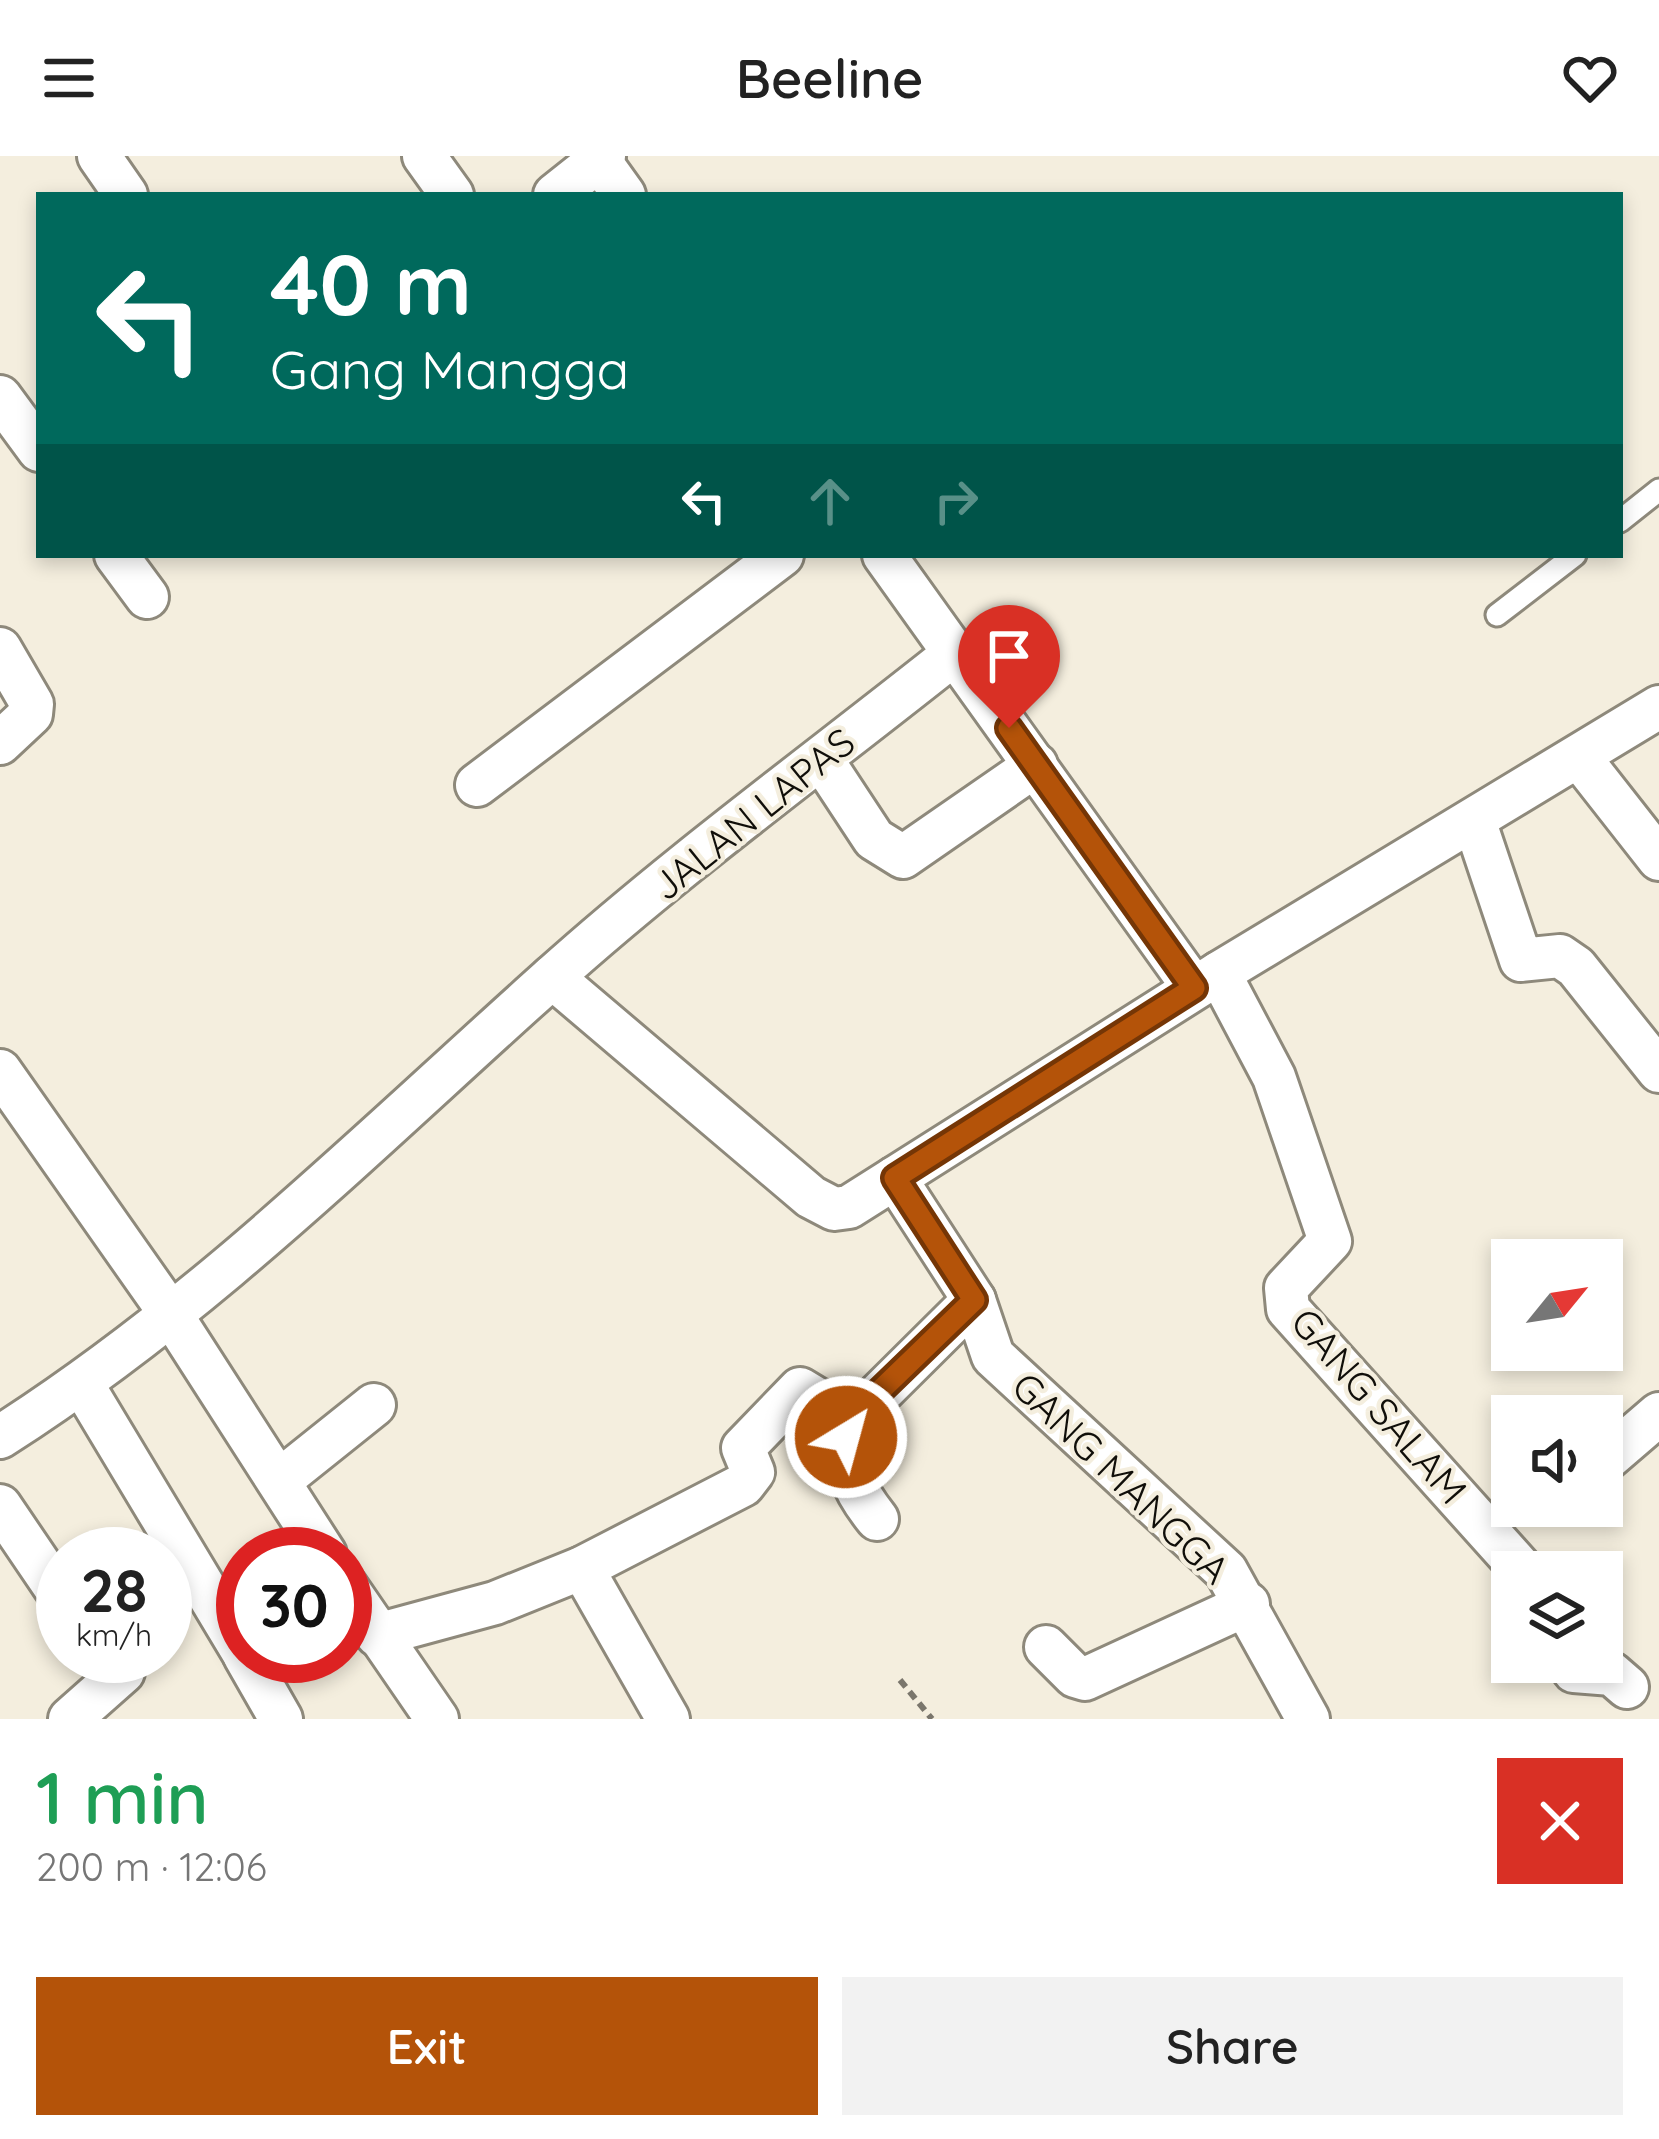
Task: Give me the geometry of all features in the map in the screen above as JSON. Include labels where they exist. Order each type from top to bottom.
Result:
[{"type":"street","points":[[99,156],[124,192]]},
{"type":"street","points":[[424,156],[450,192]]},
{"type":"street","points":[[580,169],[619,192]]},
{"type":"street","points":[[0,398],[36,446]]},
{"type":"street","points":[[118,558],[147,597]]},
{"type":"street","points":[[477,785],[778,558]]},
{"type":"street","points":[[886,558],[1036,765],[1206,980]]},
{"type":"street","points":[[0,649],[32,704],[31,714],[0,743]]},
{"type":"street","name":"JALAN LAPAS","points":[[0,1437],[82,1384],[172,1316],[392,1128],[551,977],[955,653]]},
{"type":"street","points":[[551,977],[826,1206],[849,1208],[1206,980],[1659,707]]},
{"type":"street","points":[[1579,757],[1659,859]]},
{"type":"street","points":[[822,760],[874,839],[903,857],[1036,765]]},
{"type":"street","points":[[1474,820],[1521,960],[1560,956],[1576,967],[1659,1071]]},
{"type":"street","name":"GANG SALAM","points":[[1206,980],[1274,1077],[1330,1240],[1286,1288],[1288,1309],[1505,1551]]},
{"type":"street","points":[[0,1072],[172,1316],[308,1527]]},
{"type":"street","name":"GANG MANGGA","points":[[895,1178],[974,1300],[993,1356],[1226,1570],[1308,1719]]},
{"type":"street","points":[[877,1520],[858,1496],[846,1465],[851,1420],[974,1300]]},
{"type":"street","points":[[82,1384],[216,1607]]},
{"type":"street","points":[[376,1634],[495,1603],[582,1568],[743,1485],[753,1472],[743,1448],[800,1389],[851,1420]]},
{"type":"street","points":[[279,1481],[374,1406]]},
{"type":"street","points":[[1623,1445],[1659,1414]]},
{"type":"street","points":[[0,1507],[36,1560]]},
{"type":"street","points":[[582,1568],[668,1719]]},
{"type":"street","points":[[1046,1647],[1075,1676],[1085,1678],[1248,1604]]},
{"type":"street","points":[[372,1628],[437,1719]]},
{"type":"street","points":[[70,1719],[111,1683]]},
{"type":"street","points":[[261,1683],[281,1719]]},
{"type":"street","points":[[1622,1683],[1627,1687]]},
{"type":"lane","points":[[1623,519],[1659,490]]},
{"type":"lane","points":[[1497,615],[1571,558]]},
{"type":"path","points":[[900,1680],[932,1719]]},
{"type":"route","points":[[846,1437],[848,1424],[858,1412],[974,1300],[895,1178],[1194,988],[1009,728]]}]
